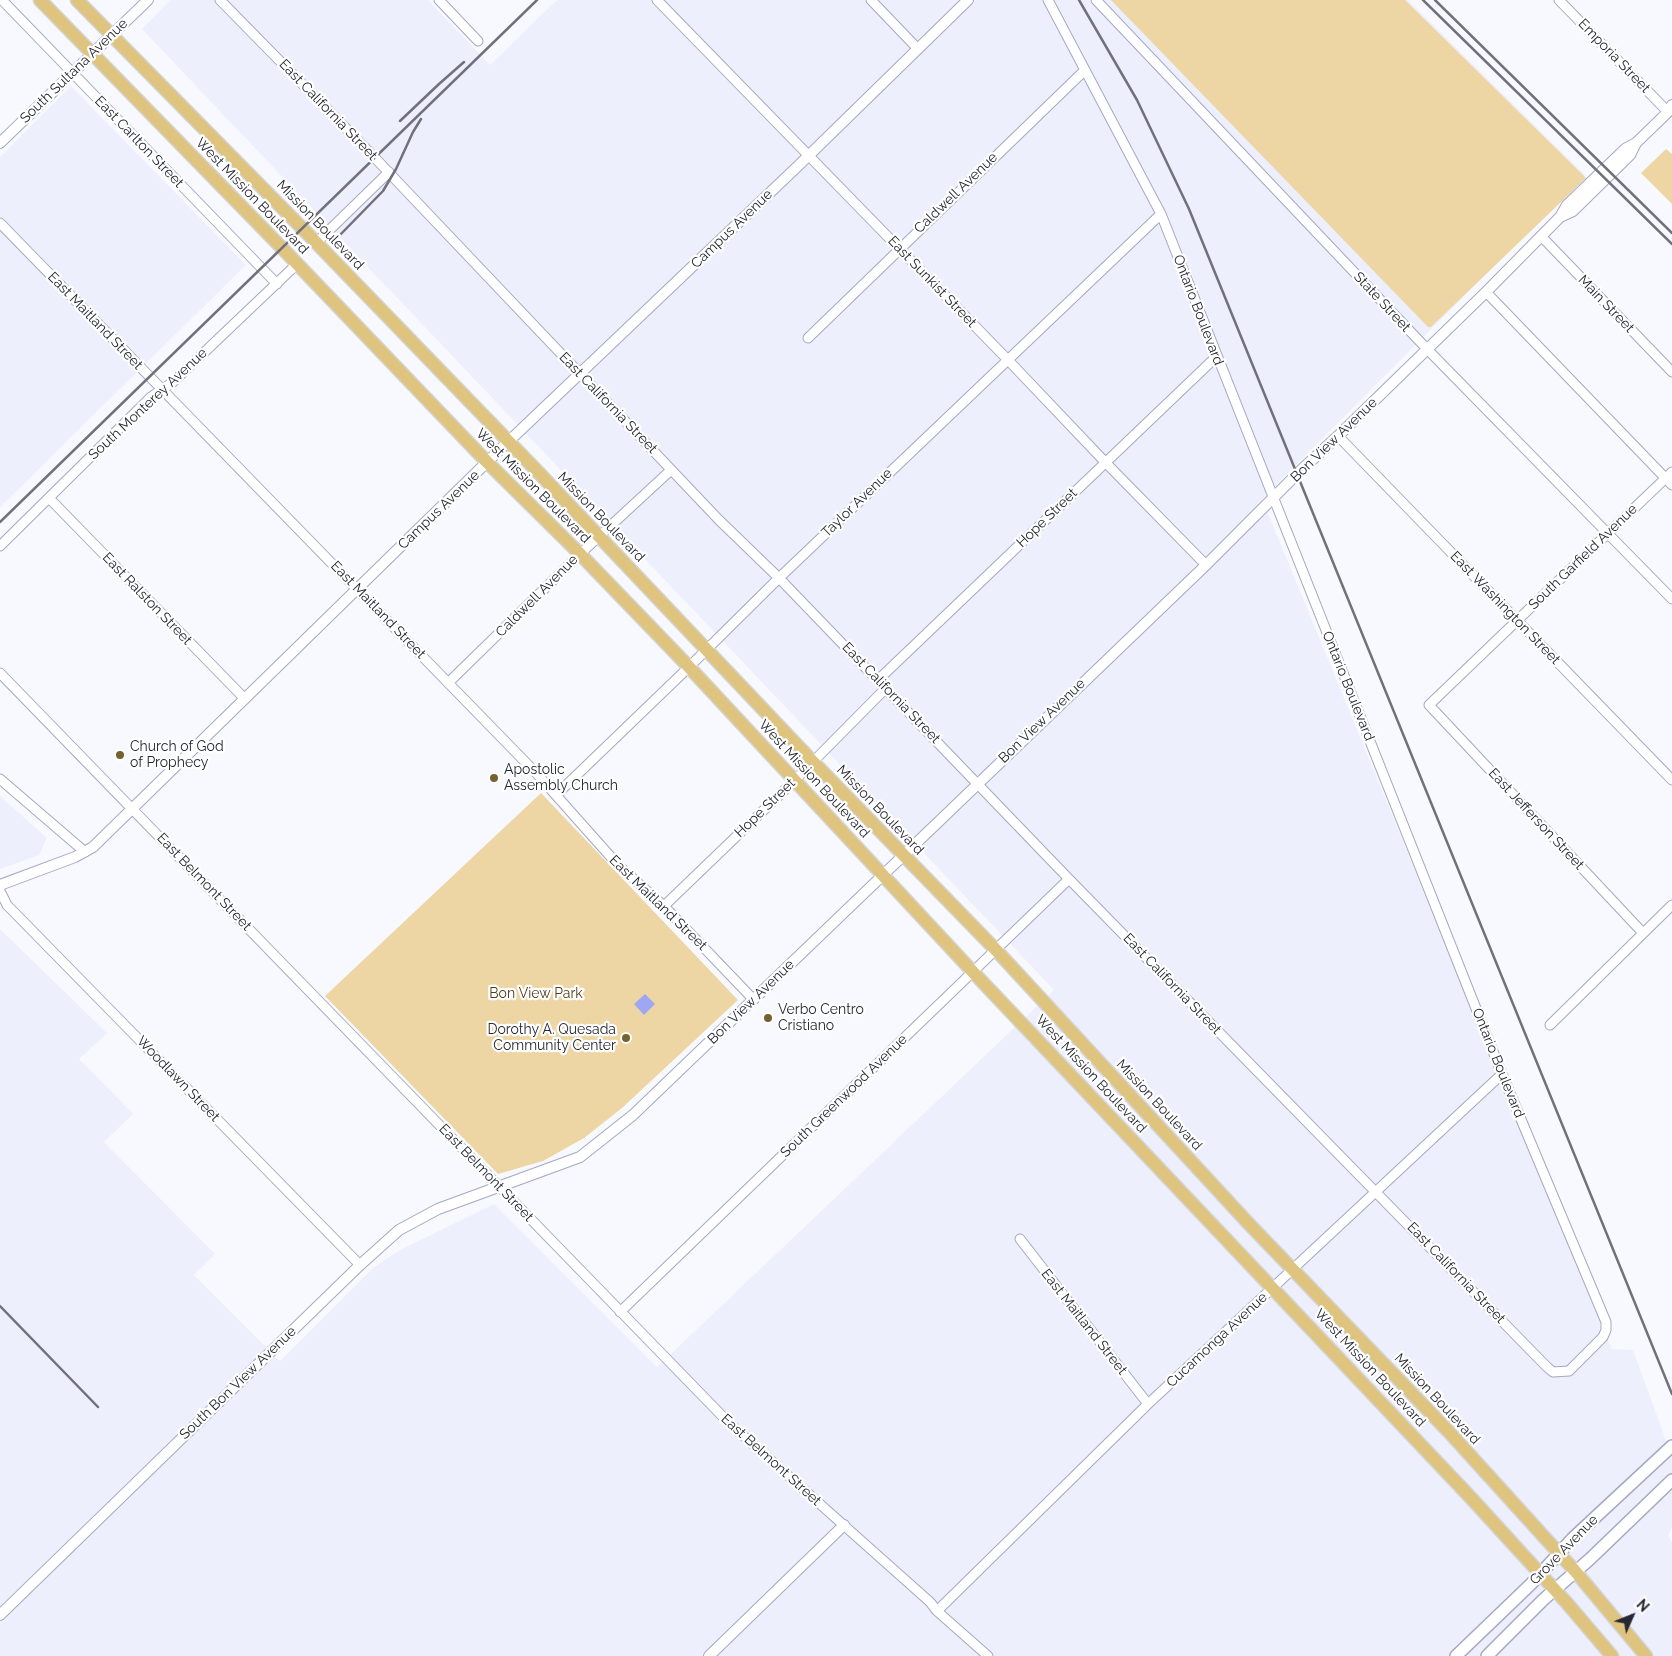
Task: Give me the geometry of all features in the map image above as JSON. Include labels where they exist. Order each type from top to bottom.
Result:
[{"type":"main road","name":"West Mission Boulevard","points":[[40,0],[487,462],[580,554],[689,667],[973,972],[1555,1589]]},
{"type":"main road","name":"Mission Boulevard","points":[[77,0],[316,243],[599,536],[813,762],[996,950],[1249,1224],[1449,1432],[1559,1553],[1646,1656]]},
{"type":"main road","name":"Grove Avenue","points":[[1456,1656],[1541,1574],[1573,1538],[1672,1446]]},
{"type":"main road","name":"Grove Avenue","points":[[1487,1656],[1555,1589],[1672,1480]]},
{"type":"main road","points":[[1555,1589],[1612,1656]]},
{"type":"street","name":"East Carlton Street","points":[[2,0],[276,284]]},
{"type":"street","name":"South Sultana Avenue","points":[[0,143],[148,0]]},
{"type":"street","name":"East California Street","points":[[220,0],[389,172],[719,520],[779,578],[1069,879],[1547,1367],[1553,1372],[1569,1371]]},
{"type":"street","points":[[439,0],[478,41]]},
{"type":"street","name":"East Sunkist Street","points":[[657,0],[1206,565]]},
{"type":"street","points":[[872,0],[918,49]]},
{"type":"street","name":"Campus Avenue","points":[[0,885],[85,852],[93,847],[487,462],[808,156],[968,0]]},
{"type":"street","name":"Ontario Boulevard","points":[[1048,0],[1161,214],[1216,357],[1274,498],[1502,1074],[1606,1322],[1606,1330],[1603,1337],[1569,1371]]},
{"type":"street","name":"State Street","points":[[1096,0],[1427,349],[1672,599]]},
{"type":"street","name":"Emporia Street","points":[[1559,0],[1670,109]]},
{"type":"street","name":"Caldwell Avenue","points":[[808,338],[1084,71]]},
{"type":"street","name":"Bon View Avenue","points":[[500,1187],[580,1157],[633,1115],[1206,565],[1486,292],[1560,217],[1567,205],[1586,186],[1625,149],[1636,144],[1670,109]]},
{"type":"street","points":[[316,243],[389,172]]},
{"type":"street","name":"Taylor Avenue","points":[[556,795],[779,578],[1161,214]]},
{"type":"street","name":"East Maitland Street","points":[[0,223],[556,795],[618,865],[664,906],[753,999]]},
{"type":"street","name":"Main Street","points":[[1541,236],[1672,372]]},
{"type":"street","name":"South Monterey Avenue","points":[[0,546],[151,397],[173,382],[297,264]]},
{"type":"street","points":[[1486,292],[1670,479]]},
{"type":"street","name":"Hope Street","points":[[878,680],[1216,357]]},
{"type":"street","name":"East Washington Street","points":[[1338,436],[1672,780]]},
{"type":"street","name":"Caldwell Avenue","points":[[448,683],[580,554],[671,470]]},
{"type":"street","name":"South Garfield Avenue","points":[[1430,705],[1608,534],[1670,479]]},
{"type":"street","name":"East Ralston Street","points":[[49,498],[245,699]]},
{"type":"street","name":"East Belmont Street","points":[[0,673],[729,1423],[988,1656]]},
{"type":"street","name":"Hope Street","points":[[664,906],[795,780],[886,688]]},
{"type":"street","name":"East Jefferson Street","points":[[1430,705],[1643,933]]},
{"type":"street","points":[[0,779],[85,852]]},
{"type":"street","name":"South Greenwood Avenue","points":[[620,1312],[1069,879]]},
{"type":"street","name":"Woodlawn Street","points":[[0,891],[7,905],[360,1265]]},
{"type":"street","points":[[1550,1024],[1672,905]]},
{"type":"street","name":"Cucamonga Avenue","points":[[937,1611],[1148,1404],[1274,1289],[1502,1074]]},
{"type":"street","name":"South Bon View Avenue","points":[[0,1615],[360,1265],[399,1230],[438,1209],[500,1187]]},
{"type":"street","name":"East Maitland Street","points":[[1020,1240],[1148,1404]]},
{"type":"street","points":[[709,1656],[844,1525]]},
{"type":"shaded area","points":[[170,0],[428,0],[490,65],[557,0],[1408,0],[1585,175],[1262,499],[1612,1349],[1633,1350],[1672,1457],[1672,1527],[1668,1536],[1672,1542],[1672,1656],[0,1656],[0,929],[107,1033],[79,1059],[133,1114],[104,1142],[215,1254],[194,1275],[280,1361],[373,1268],[400,1250],[494,1204],[657,1367],[1054,990],[142,29]]},
{"type":"shaded area","points":[[71,86],[246,265],[0,507],[0,157]]},
{"type":"shaded area","points":[[0,796],[47,838],[39,855],[0,869]]},
{"type":"green space","points":[[1111,0],[1405,0],[1586,178],[1431,327],[1428,327]]},
{"type":"green space","points":[[1666,149],[1672,154],[1672,204],[1641,173]]},
{"type":"green space","name":"Bon View Park","points":[[541,793],[738,1000],[622,1108],[584,1138],[543,1161],[498,1174],[325,996]]},
{"type":"water","points":[[645,994],[655,1004],[644,1015],[634,1004]]},
{"type":"railway","points":[[0,522],[537,0]]},
{"type":"railway","points":[[1079,0],[1137,100],[1189,209],[1672,1394]]},
{"type":"railway","points":[[1423,0],[1672,244]]},
{"type":"railway","points":[[1435,0],[1672,233]]},
{"type":"railway","points":[[400,121],[464,62]]},
{"type":"railway","points":[[337,238],[383,191],[421,119]]},
{"type":"railway","points":[[0,1306],[98,1407]]},
{"type":"place","name":"Church of God of Prophecy","points":[[120,755]]},
{"type":"place","name":"Apostolic Assembly Church","points":[[494,778]]},
{"type":"place","name":"Verbo Centro Cristiano","points":[[768,1018]]},
{"type":"place","name":"Dorothy A. Quesada Community Center","points":[[626,1038]]}]
